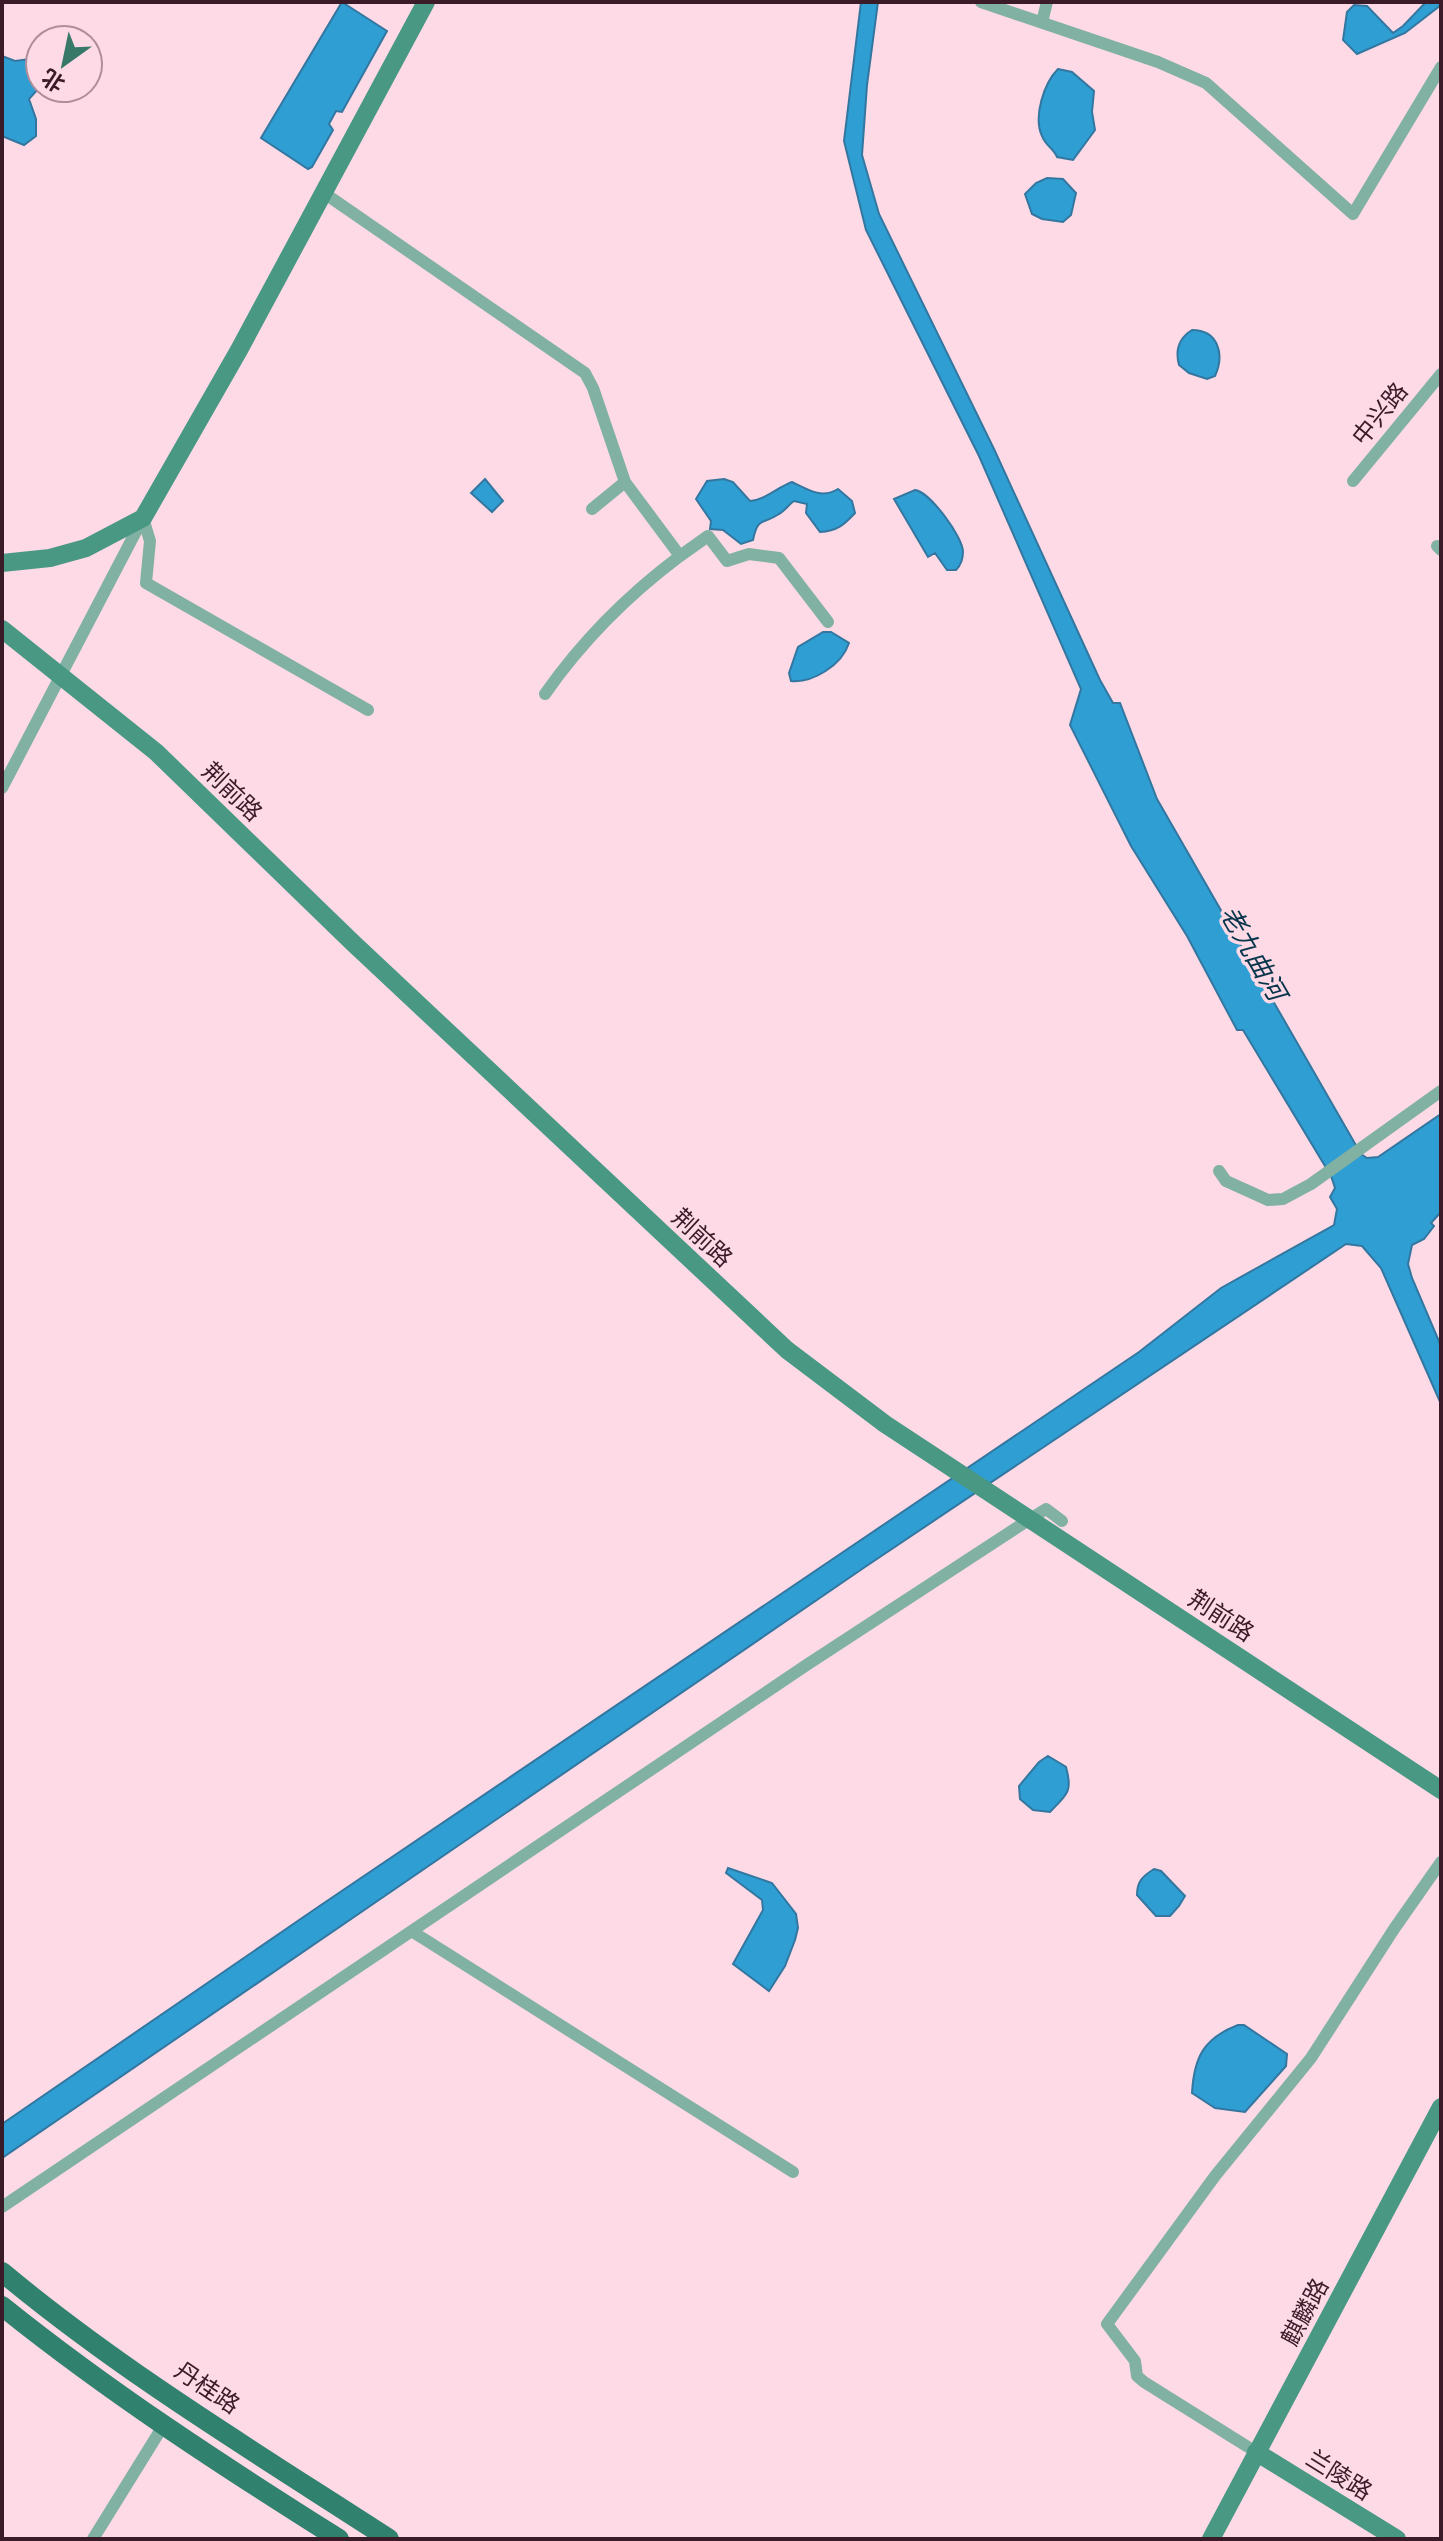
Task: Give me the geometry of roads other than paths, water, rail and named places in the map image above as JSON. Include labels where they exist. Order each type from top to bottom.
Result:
[{"type":"main road","name":"丹桂路","points":[[2,2272],[37,2301],[186,2406],[389,2539]]},
{"type":"main road","points":[[2,2306],[62,2354],[163,2426],[339,2539]]},
{"type":"street","points":[[2,788],[143,518],[232,363],[426,2]]},
{"type":"street","points":[[981,2],[1158,62],[1206,83],[1353,214],[1441,67]]},
{"type":"street","points":[[1042,22],[1047,2]]},
{"type":"street","points":[[324,193],[585,373],[625,482],[680,556]]},
{"type":"street","name":"中兴路","points":[[1353,481],[1441,374]]},
{"type":"street","points":[[592,509],[625,482]]},
{"type":"street","points":[[2,563],[50,558],[86,548],[143,518]]},
{"type":"street","points":[[143,518],[150,541],[146,583],[368,710]]},
{"type":"street","points":[[545,694],[568,662],[644,583],[708,536],[727,561],[749,554],[779,558],[828,622]]},
{"type":"street","name":"荆前路","points":[[2,629],[156,752],[352,942],[787,1350],[885,1424],[1441,1790]]},
{"type":"street","points":[[1219,1171],[1226,1181],[1268,1200],[1283,1199],[1365,1146],[1441,1091]]},
{"type":"street","points":[[2,2207],[805,1666],[1030,1519],[1046,1509],[1062,1521]]},
{"type":"street","points":[[1256,2452],[1137,2376],[1135,2361],[1107,2324],[1215,2176],[1311,2058],[1441,1862]]},
{"type":"street","points":[[413,1932],[793,2172]]},
{"type":"street","name":"麒麟路","points":[[1211,2539],[1441,2107]]},
{"type":"street","points":[[93,2539],[163,2426]]},
{"type":"street","name":"兰陵路","points":[[1256,2452],[1397,2539]]},
{"type":"water","points":[[342,2],[387,31],[342,112],[336,111],[329,124],[333,130],[308,169],[261,138]]},
{"type":"water","points":[[861,2],[878,2],[862,155],[879,214],[994,449],[1100,680],[1113,703],[1120,703],[1157,799],[1361,1154],[1367,1158],[1378,1157],[1441,1114],[1441,1212],[1431,1223],[1434,1226],[1424,1239],[1412,1245],[1408,1264],[1441,1346],[1441,1404],[1381,1268],[1362,1246],[1346,1244],[865,1567],[2,2158],[2,2124],[1139,1352],[1221,1288],[1334,1225],[1337,1209],[1330,1197],[1335,1188],[1331,1176],[1243,1030],[1237,1030],[1187,936],[1131,846],[1070,725],[1081,689],[979,456],[866,230],[844,141]]},
{"type":"water","points":[[1426,2],[1441,2],[1441,5],[1405,33],[1357,54],[1343,40],[1347,12],[1354,5],[1367,6],[1393,33]]},
{"type":"water","points":[[2,56],[15,61],[24,60],[24,104],[31,104],[36,119],[36,136],[24,145],[2,136]]},
{"type":"water","points":[[1058,69],[1072,72],[1094,91],[1092,112],[1095,130],[1073,160],[1057,157],[1043,139],[1040,128],[1041,101]]},
{"type":"water","points":[[1047,178],[1063,179],[1076,193],[1071,215],[1063,222],[1032,214],[1025,194],[1036,183]]},
{"type":"water","points":[[1192,330],[1208,334],[1217,345],[1219,360],[1215,376],[1207,379],[1189,373],[1179,365],[1179,345]]},
{"type":"water","points":[[485,479],[503,501],[492,512],[471,493]]},
{"type":"water","points":[[724,479],[733,482],[750,501],[792,482],[821,493],[838,489],[852,501],[855,513],[840,527],[820,532],[806,513],[807,504],[794,501],[781,513],[759,524],[753,540],[741,544],[723,530],[710,529],[711,521],[696,499],[707,481]]},
{"type":"water","points":[[915,490],[929,498],[958,536],[963,555],[956,570],[947,570],[935,553],[928,557],[894,499]]},
{"type":"water","points":[[823,632],[831,632],[849,643],[845,651],[833,665],[817,676],[791,681],[789,673],[798,647]]},
{"type":"water","points":[[1048,1756],[1066,1767],[1068,1787],[1050,1812],[1033,1810],[1020,1799],[1019,1786]]},
{"type":"water","points":[[728,1868],[772,1883],[796,1914],[798,1928],[795,1940],[785,1966],[769,1991],[733,1964],[763,1910],[762,1900],[726,1873]]},
{"type":"water","points":[[1154,1869],[1161,1871],[1185,1896],[1170,1916],[1156,1916],[1137,1895],[1141,1879]]},
{"type":"water","points":[[1244,2025],[1287,2054],[1286,2066],[1245,2112],[1215,2108],[1192,2093],[1195,2069],[1203,2050],[1217,2036]]},
{"type":"water label","name":"老九曲河","points":[[1253,953]]}]
